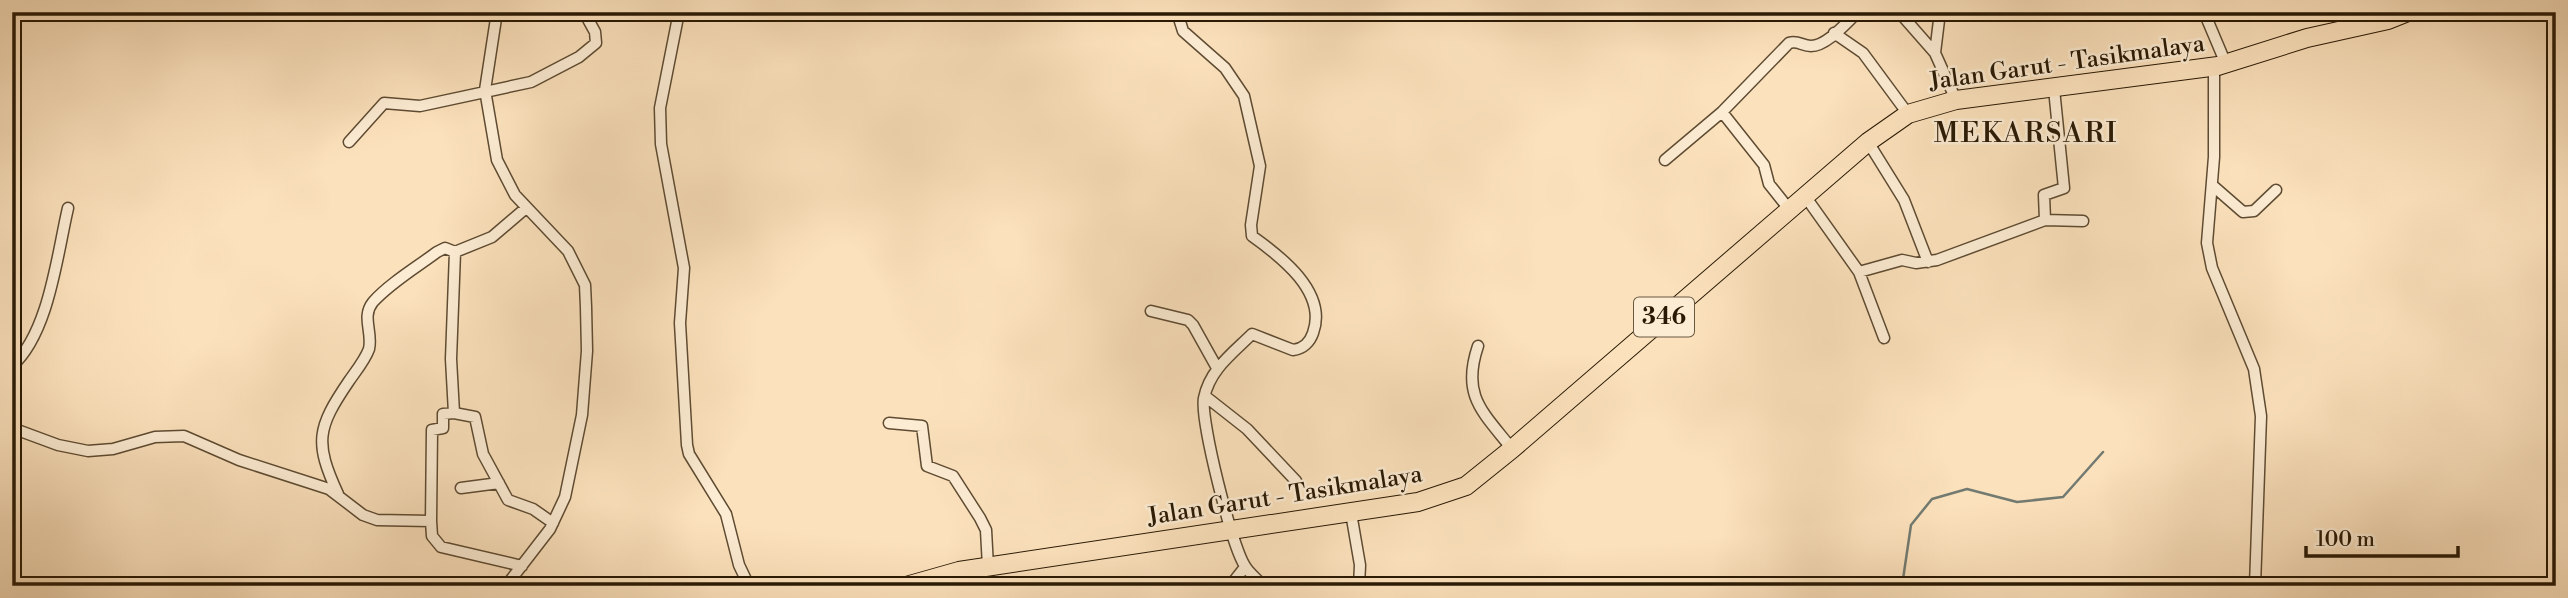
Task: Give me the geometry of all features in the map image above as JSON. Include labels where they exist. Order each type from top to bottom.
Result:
[{"type":"main road","name":"Jalan Garut - Tasikmalaya","points":[[906,586],[988,567],[1418,502],[1457,490],[1512,449],[1868,142],[1908,114],[1956,100],[2220,65],[2373,17],[2408,12]]},
{"type":"street","points":[[497,12],[485,90],[497,160],[526,208],[568,251],[585,285],[587,351],[582,415],[565,497],[552,523],[506,586]]},
{"type":"street","points":[[349,142],[384,103],[420,106],[531,82],[596,43],[595,32],[584,12]]},
{"type":"street","points":[[679,12],[660,108],[661,144],[684,268],[680,323],[687,445],[689,454],[726,514],[739,565],[749,586]]},
{"type":"street","points":[[1177,12],[1184,31],[1225,68],[1244,96],[1260,166],[1250,231],[1252,236],[1283,257],[1311,296],[1316,316],[1313,334],[1299,349],[1293,350],[1255,332],[1217,368],[1205,396],[1219,492],[1245,567],[1263,586]]},
{"type":"street","points":[[1665,160],[1722,112],[1789,43],[1815,45],[1858,12]]},
{"type":"street","points":[[1899,12],[1935,53],[1956,100]]},
{"type":"street","points":[[1935,53],[1940,12]]},
{"type":"street","points":[[2204,12],[2220,65],[2207,243],[2212,268],[2253,369],[2261,416],[2255,586]]},
{"type":"street","points":[[1834,33],[1863,53],[1908,114]]},
{"type":"street","points":[[2045,220],[2045,195],[2064,188],[2054,89]]},
{"type":"street","points":[[1722,112],[1764,165],[1769,184],[1789,209]]},
{"type":"street","points":[[1868,142],[1904,200],[1928,262]]},
{"type":"street","points":[[2212,185],[2243,212],[2254,211],[2276,190]]},
{"type":"street","points":[[1805,197],[1859,272],[1884,338]]},
{"type":"street","points":[[12,366],[30,344],[39,325],[68,208]]},
{"type":"street","points":[[338,494],[323,462],[320,435],[331,408],[368,353],[370,336],[366,320],[372,304],[437,252],[445,248],[455,252],[492,237],[526,208]]},
{"type":"street","points":[[1859,272],[1902,260],[1928,262],[2045,220],[2083,220]]},
{"type":"street","points":[[454,413],[451,359],[455,252]]},
{"type":"street","points":[[1151,311],[1188,320],[1217,368]]},
{"type":"street","points":[[1478,346],[1471,371],[1473,396],[1512,449]]},
{"type":"street","points":[[1205,396],[1247,429],[1296,481]]},
{"type":"street","points":[[522,566],[441,547],[432,536],[432,430],[443,428],[443,414],[475,417],[483,454],[508,500],[533,509],[552,523]]},
{"type":"street","points":[[889,423],[922,426],[927,466],[957,480],[984,524],[988,567]]},
{"type":"street","points":[[12,428],[58,445],[88,451],[113,449],[155,437],[184,436],[239,460],[338,494],[363,515],[377,520],[431,521]]},
{"type":"street","points":[[461,488],[499,483]]},
{"type":"street","points":[[1351,513],[1360,565],[1359,586]]},
{"type":"street","points":[[1230,586],[1245,567]]},
{"type":"waterway","points":[[1902,586],[1911,525],[1932,499],[1967,489],[2017,502],[2063,497],[2103,452]]},
{"type":"district","name":"MEKARSARI","points":[[2026,133]]}]
